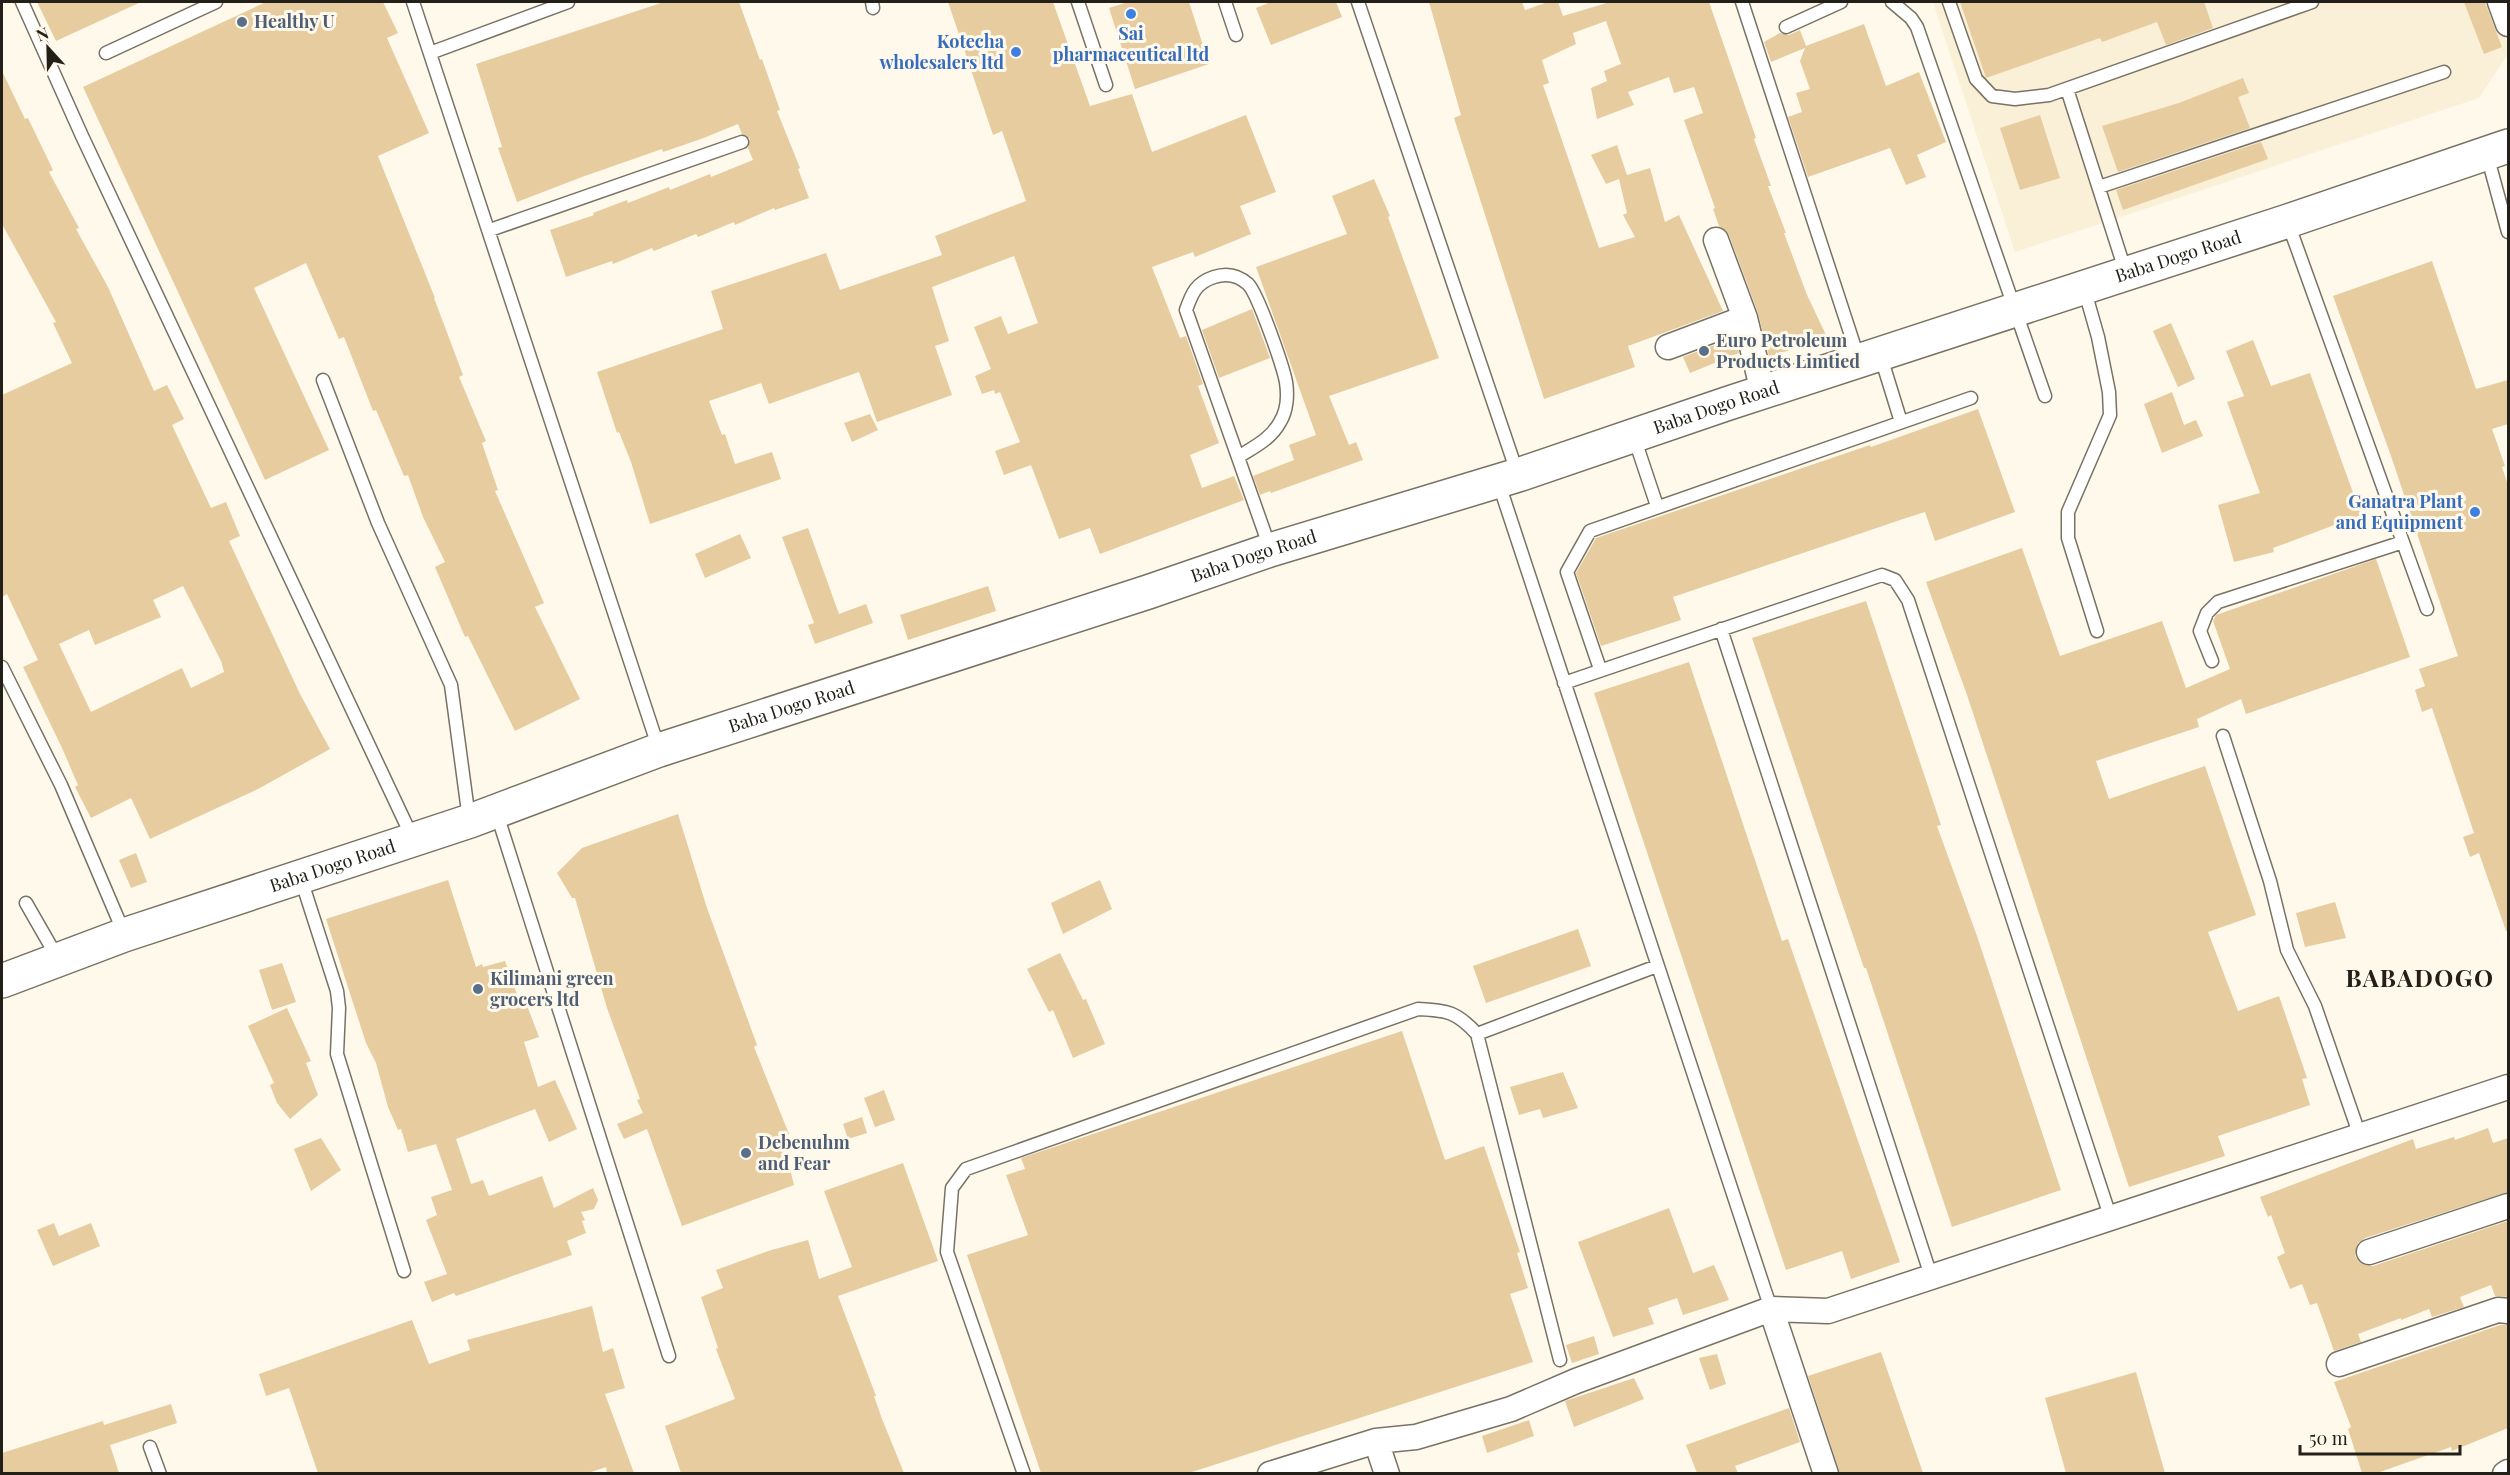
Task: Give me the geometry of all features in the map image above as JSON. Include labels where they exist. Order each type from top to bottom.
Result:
[{"type":"street","points":[[2500,2],[2508,24]]},
{"type":"street","name":"Baba Dogo Road","points":[[2,981],[124,934],[413,840],[659,750],[1270,550],[1634,437],[1762,392],[2288,221],[2498,150]]},
{"type":"street","points":[[1716,240],[1745,318],[1762,392]]},
{"type":"street","points":[[1668,347],[1745,318]]},
{"type":"street","points":[[1270,1473],[1376,1441],[1416,1437],[1510,1409],[1576,1381],[1771,1309],[1828,1311],[2110,1216],[2508,1087]]},
{"type":"street","points":[[2369,1252],[2508,1206]]},
{"type":"street","points":[[1771,1309],[1826,1473]]},
{"type":"street","points":[[2339,1364],[2498,1310],[2508,1311]]},
{"type":"street","points":[[1376,1441],[1387,1473]]},
{"type":"lane","points":[[22,2],[82,136],[413,840]]},
{"type":"lane","points":[[106,53],[216,2]]},
{"type":"lane","points":[[413,2],[490,230],[659,750]]},
{"type":"lane","points":[[430,53],[568,2]]},
{"type":"lane","points":[[1078,2],[1106,85]]},
{"type":"lane","points":[[1225,2],[1236,35]]},
{"type":"lane","points":[[1358,2],[1508,478],[1564,683],[1771,1309]]},
{"type":"lane","points":[[1742,2],[1870,357],[1901,422]]},
{"type":"lane","points":[[1786,27],[1841,2]]},
{"type":"lane","points":[[1892,2],[1911,18],[1917,27],[2045,396]]},
{"type":"lane","points":[[1949,2],[1976,78],[1992,96],[2015,99],[2049,95],[2312,2]]},
{"type":"lane","points":[[2098,187],[2444,72]]},
{"type":"lane","points":[[2067,89],[2126,273]]},
{"type":"lane","points":[[490,230],[742,142]]},
{"type":"lane","points":[[2498,150],[2507,225]]},
{"type":"lane","points":[[2288,221],[2427,609]]},
{"type":"lane","points":[[1239,457],[1268,439],[1281,421],[1287,403],[1286,382],[1259,302],[1249,285],[1237,277],[1223,274],[1202,281],[1192,292],[1186,310],[1270,550]]},
{"type":"lane","points":[[2084,286],[2103,359],[2109,392],[2110,415],[2068,512],[2067,523],[2068,538],[2097,631]]},
{"type":"lane","points":[[323,380],[378,523],[451,685],[482,815],[669,1356]]},
{"type":"lane","points":[[1600,669],[1567,572],[1590,531],[1971,398]]},
{"type":"lane","points":[[1634,437],[1657,506]]},
{"type":"lane","points":[[2212,660],[2200,631],[2207,613],[2218,602],[2403,542]]},
{"type":"lane","points":[[1564,683],[1882,575],[1895,580],[1908,600],[2110,1216]]},
{"type":"lane","points":[[1721,629],[1931,1276]]},
{"type":"lane","points":[[2,667],[61,785],[124,934]]},
{"type":"lane","points":[[2223,736],[2270,881],[2287,950],[2315,1006],[2360,1136]]},
{"type":"lane","points":[[301,878],[337,991],[339,1008],[337,1054],[404,1271]]},
{"type":"lane","points":[[26,903],[58,958]]},
{"type":"lane","points":[[1476,1034],[1657,966]]},
{"type":"lane","points":[[1024,1473],[947,1252],[952,1188],[966,1169],[1418,1009],[1435,1010],[1462,1017],[1476,1034],[1560,1360]]},
{"type":"lane","points":[[150,1447],[160,1473]]},
{"type":"shaded area","points":[[1933,2],[2493,2],[2508,46],[2508,54],[2479,98],[2015,252]]},
{"type":"building","points":[[37,2],[141,2],[56,41]]},
{"type":"building","points":[[266,2],[383,2],[398,33],[387,38],[429,133],[378,156],[463,375],[459,377],[486,441],[482,443],[498,490],[495,491],[544,603],[535,607],[580,699],[515,731],[468,636],[465,637],[435,567],[445,562],[423,517],[408,475],[404,476],[376,410],[373,411],[344,337],[339,339],[306,263],[254,288],[329,450],[265,480],[83,87]]},
{"type":"building","points":[[664,2],[739,2],[760,60],[762,59],[780,110],[777,111],[800,168],[798,169],[809,198],[775,210],[774,208],[735,225],[734,222],[698,237],[696,234],[654,251],[652,248],[613,264],[612,261],[566,277],[550,230],[594,215],[593,213],[627,200],[628,203],[669,187],[670,190],[710,174],[711,177],[753,160],[748,148],[750,139],[742,134],[738,124],[663,152],[662,149],[582,177],[517,202],[498,148],[502,147],[476,64]]},
{"type":"building","points":[[948,2],[1053,2],[1090,106],[1132,94],[1152,152],[1246,115],[1276,192],[1240,206],[1251,234],[1195,257],[1193,252],[1152,267],[1180,338],[1186,336],[1203,384],[1198,386],[1219,443],[1190,455],[1202,488],[1234,476],[1244,500],[1100,554],[1090,528],[1059,539],[1031,465],[1004,475],[995,451],[1020,442],[1000,392],[995,394],[994,390],[982,394],[975,376],[991,369],[974,327],[1001,316],[1008,334],[1038,323],[1014,256],[932,287],[949,341],[935,346],[952,395],[877,422],[859,372],[769,404],[761,383],[709,401],[722,435],[725,434],[735,464],[772,452],[781,479],[650,524],[631,462],[619,432],[617,433],[597,372],[723,329],[711,291],[826,253],[840,290],[942,255],[935,236],[1026,201],[1002,131],[993,135]]},
{"type":"building","points":[[1128,2],[1189,2],[1209,64],[1135,89],[1109,8]]},
{"type":"building","points":[[1271,2],[1336,2],[1342,17],[1271,45],[1256,8]]},
{"type":"building","points":[[1429,2],[1522,2],[1525,10],[1548,2],[1558,2],[1563,16],[1610,2],[1709,2],[1756,138],[1754,139],[1771,186],[1768,186],[1786,233],[1784,233],[1807,295],[1827,337],[1769,357],[1758,313],[1729,235],[1719,226],[1713,209],[1715,208],[1684,120],[1703,113],[1694,87],[1674,93],[1669,77],[1628,92],[1634,105],[1597,119],[1591,88],[1607,81],[1604,71],[1621,64],[1606,21],[1573,33],[1576,44],[1542,60],[1549,83],[1543,85],[1599,248],[1635,237],[1623,215],[1627,213],[1619,179],[1606,184],[1591,155],[1617,145],[1627,175],[1650,168],[1665,222],[1679,215],[1723,311],[1628,346],[1635,367],[1544,399],[1454,118],[1461,115]]},
{"type":"building","points":[[1960,2],[2204,2],[2213,28],[2166,45],[2157,22],[2102,42],[2100,38],[1986,78]]},
{"type":"building","points":[[2464,2],[2485,2],[2502,47],[2484,54]]},
{"type":"building","points":[[1864,24],[1886,86],[1919,72],[1946,142],[1917,155],[1926,177],[1906,185],[1890,148],[1808,177],[1788,117],[1802,112],[1796,93],[1810,89],[1800,61],[1805,48],[1771,62],[1764,42],[1780,33],[1789,35],[1800,30],[1806,46]]},
{"type":"building","points":[[2,71],[53,170],[49,172],[79,228],[76,229],[108,287],[154,391],[167,385],[184,419],[172,425],[211,508],[226,502],[240,536],[229,541],[300,694],[330,749],[258,789],[150,839],[131,798],[91,818],[75,787],[78,785],[62,748],[23,667],[38,660],[7,594],[2,597],[2,395],[72,363],[53,323],[56,322],[2,224]],"holes":[[[183,586],[221,661],[224,672],[191,688],[182,668],[91,712],[59,644],[89,630],[95,645],[161,617],[153,600]]]},
{"type":"building","points":[[2243,78],[2249,93],[2238,97],[2250,128],[2118,172],[2102,126],[2179,103]]},
{"type":"building","points":[[2040,115],[2060,178],[2020,190],[2000,128]]},
{"type":"building","points":[[2261,142],[2268,159],[2123,210],[2116,190]]},
{"type":"building","points":[[1374,179],[1390,216],[1388,217],[1439,358],[1329,396],[1349,445],[1356,442],[1363,460],[1260,495],[1253,476],[1294,460],[1289,445],[1316,435],[1256,267],[1347,234],[1332,196]]},
{"type":"building","points":[[2432,261],[2476,389],[2508,380],[2508,424],[2492,429],[2505,466],[2502,467],[2508,485],[2508,931],[2506,931],[2479,853],[2470,857],[2463,837],[2474,833],[2432,708],[2422,712],[2415,690],[2425,686],[2419,669],[2458,656],[2391,456],[2333,296]]},
{"type":"building","points":[[1252,309],[1270,358],[1219,378],[1202,330]]},
{"type":"building","points":[[2171,323],[2195,379],[2178,387],[2153,331]]},
{"type":"building","points":[[1735,337],[1739,353],[1690,373],[1683,357]]},
{"type":"building","points":[[2253,340],[2271,386],[2310,373],[2361,515],[2273,548],[2274,552],[2234,562],[2218,505],[2260,493],[2227,402],[2244,396],[2226,351]]},
{"type":"building","points":[[2172,392],[2184,425],[2196,420],[2203,436],[2162,453],[2144,404]]},
{"type":"building","points":[[1978,409],[2015,512],[1935,541],[1925,512],[1903,519],[1673,597],[1681,620],[1601,646],[1576,573],[1596,538]]},
{"type":"building","points":[[870,414],[878,430],[852,442],[844,423]]},
{"type":"building","points":[[808,528],[839,614],[866,604],[873,623],[815,644],[808,625],[814,623],[782,537]]},
{"type":"building","points":[[740,534],[751,558],[705,578],[695,554]]},
{"type":"building","points":[[2022,548],[2060,656],[2162,621],[2186,688],[2230,669],[2213,621],[2216,615],[2376,559],[2410,657],[2246,714],[2241,699],[2197,719],[2199,727],[2096,761],[2109,799],[2205,766],[2256,915],[2208,932],[2238,1011],[2279,996],[2307,1078],[2302,1079],[2310,1105],[2218,1136],[2225,1156],[2129,1187],[1967,695],[1926,582]]},
{"type":"building","points":[[988,586],[996,611],[908,640],[900,615]]},
{"type":"building","points":[[1866,601],[1941,825],[1937,826],[1977,936],[2061,1190],[1952,1227],[1866,968],[1864,968],[1752,638]]},
{"type":"building","points":[[1689,662],[1782,941],[1788,939],[1900,1262],[1851,1279],[1842,1251],[1786,1270],[1594,693]]},
{"type":"building","points":[[678,814],[707,908],[757,1045],[754,1047],[789,1134],[782,1137],[794,1185],[682,1226],[647,1129],[624,1139],[617,1124],[643,1113],[637,1100],[640,1099],[607,1008],[575,898],[572,898],[557,873],[582,848]]},
{"type":"building","points":[[136,853],[147,882],[131,888],[119,860]]},
{"type":"building","points":[[448,880],[476,967],[505,961],[518,997],[523,995],[539,1037],[524,1042],[538,1087],[555,1080],[577,1129],[549,1142],[535,1109],[456,1139],[471,1184],[483,1180],[489,1196],[542,1176],[554,1208],[593,1188],[598,1200],[594,1209],[581,1212],[585,1220],[582,1221],[586,1233],[567,1241],[572,1255],[456,1296],[454,1293],[432,1302],[424,1282],[447,1274],[426,1220],[437,1215],[431,1197],[452,1190],[436,1144],[408,1152],[401,1129],[398,1130],[388,1107],[376,1063],[366,1043],[326,919]]},
{"type":"building","points":[[1100,880],[1112,909],[1063,934],[1051,903]]},
{"type":"building","points":[[2335,902],[2346,938],[2305,947],[2296,913]]},
{"type":"building","points":[[1578,929],[1591,966],[1486,1003],[1473,966]]},
{"type":"building","points":[[1060,953],[1083,1000],[1086,999],[1105,1044],[1073,1058],[1053,1010],[1049,1012],[1027,969]]},
{"type":"building","points":[[282,963],[296,1002],[272,1010],[259,970]]},
{"type":"building","points":[[287,1008],[311,1061],[306,1063],[318,1095],[290,1119],[277,1103],[270,1085],[274,1083],[248,1026]]},
{"type":"building","points":[[1402,1031],[1445,1160],[1484,1146],[1520,1252],[1517,1253],[1528,1288],[1510,1294],[1533,1362],[1189,1473],[1041,1473],[967,1255],[1028,1235],[1006,1175],[1025,1169],[1021,1158]]},
{"type":"building","points":[[1563,1072],[1578,1108],[1543,1118],[1540,1109],[1519,1115],[1510,1087]]},
{"type":"building","points":[[884,1090],[895,1120],[875,1127],[864,1098]]},
{"type":"building","points":[[862,1117],[867,1133],[848,1139],[843,1124]]},
{"type":"building","points":[[2488,1128],[2493,1143],[2508,1138],[2508,1192],[2365,1238],[2358,1243],[2355,1256],[2360,1263],[2373,1266],[2508,1221],[2508,1297],[2495,1296],[2491,1285],[2460,1297],[2464,1307],[2432,1317],[2429,1309],[2401,1320],[2401,1318],[2358,1334],[2361,1342],[2334,1351],[2317,1303],[2310,1305],[2302,1284],[2290,1289],[2277,1257],[2285,1253],[2271,1215],[2268,1217],[2260,1197],[2413,1139],[2416,1149],[2454,1137],[2455,1140]]},
{"type":"building","points":[[321,1138],[341,1170],[311,1191],[294,1149]]},
{"type":"building","points":[[903,1163],[938,1261],[838,1296],[904,1473],[681,1473],[665,1426],[735,1399],[716,1349],[718,1348],[701,1297],[723,1288],[716,1270],[768,1251],[808,1240],[819,1279],[852,1267],[824,1191]]},
{"type":"building","points":[[1669,1208],[1693,1273],[1714,1265],[1729,1300],[1683,1315],[1677,1298],[1648,1308],[1654,1324],[1613,1337],[1578,1242]]},
{"type":"building","points":[[54,1223],[59,1236],[91,1223],[100,1246],[53,1266],[37,1230]]},
{"type":"building","points":[[592,1306],[603,1352],[613,1348],[625,1388],[605,1394],[634,1473],[607,1473],[606,1467],[588,1473],[318,1473],[289,1388],[266,1396],[259,1374],[412,1320],[429,1364],[470,1350],[467,1340]]},
{"type":"building","points":[[2500,1325],[2508,1325],[2508,1428],[2452,1451],[2451,1447],[2377,1473],[2362,1473],[2348,1429],[2351,1427],[2334,1382]]},
{"type":"building","points":[[1594,1336],[1599,1354],[1572,1363],[1566,1345]]},
{"type":"building","points":[[1881,1352],[1923,1473],[1840,1473],[1808,1376]]},
{"type":"building","points":[[1717,1354],[1726,1384],[1710,1390],[1699,1358]]},
{"type":"building","points":[[2136,1372],[2165,1473],[2066,1473],[2045,1398]]},
{"type":"building","points":[[1634,1378],[1644,1399],[1574,1427],[1565,1401]]},
{"type":"building","points":[[171,1404],[177,1423],[110,1445],[119,1473],[2,1473],[2,1453],[103,1421],[104,1425]]},
{"type":"building","points":[[1789,1408],[1800,1442],[1735,1466],[1738,1473],[1697,1473],[1686,1445]]},
{"type":"building","points":[[1529,1420],[1534,1436],[1487,1453],[1482,1436]]},
{"type":"place","name":"Sai pharmaceutical ltd","points":[[1131,14]]},
{"type":"place","name":"Healthy U","points":[[242,22]]},
{"type":"place","name":"Kotecha wholesalers ltd","points":[[1016,52]]},
{"type":"place","name":"Euro Petroleum Products Limtied","points":[[1704,351]]},
{"type":"place","name":"Ganatra Plant and Equipment","points":[[2475,512]]},
{"type":"place","name":"Kilimani green grocers ltd","points":[[478,989]]},
{"type":"place","name":"Debenuhm and Fear","points":[[746,1153]]},
{"type":"district","name":"BABADOGO","points":[[2420,979]]}]
